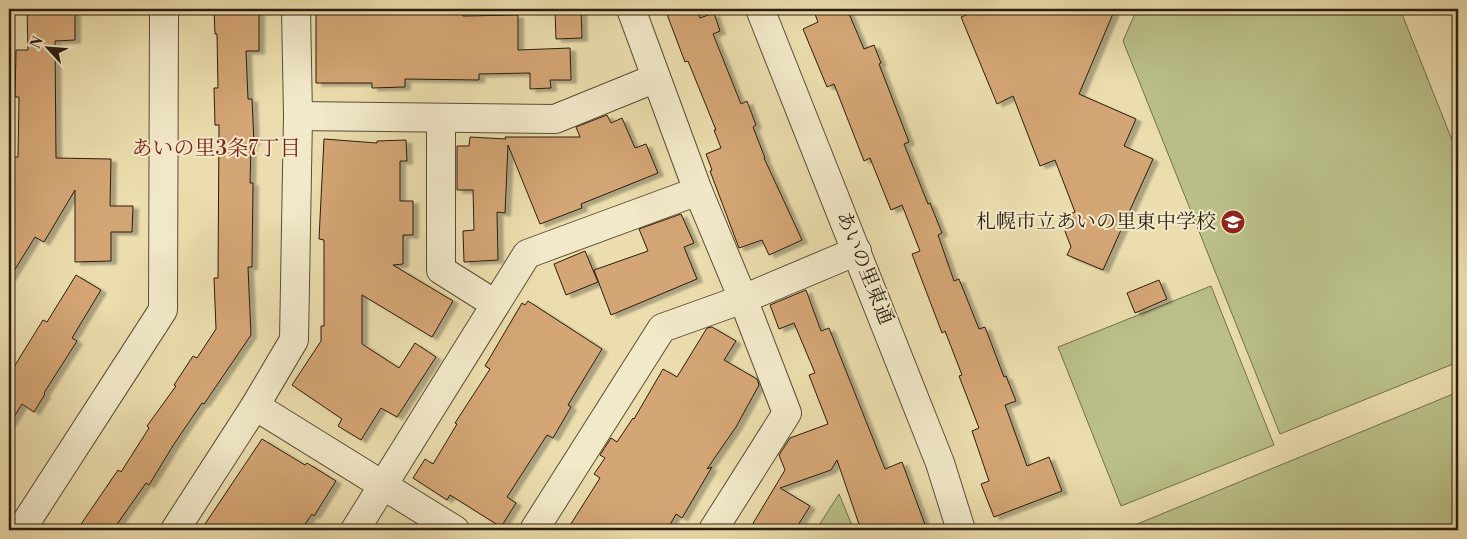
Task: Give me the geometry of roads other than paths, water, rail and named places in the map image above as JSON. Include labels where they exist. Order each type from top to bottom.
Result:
[{"type":"street","points":[[21,530],[163,310],[164,9]]},
{"type":"street","points":[[176,530],[256,406],[294,340],[298,116],[296,9]]},
{"type":"street","points":[[631,9],[698,192],[743,299],[786,413],[713,530]]},
{"type":"street","name":"あいの里東通","points":[[760,9],[940,463],[960,530]]},
{"type":"street","points":[[298,116],[555,119],[656,78]]},
{"type":"street","points":[[441,119],[441,270],[495,304]]},
{"type":"street","points":[[354,530],[527,254],[698,192]]},
{"type":"street","points":[[534,530],[662,328],[743,299],[857,251]]},
{"type":"street","points":[[256,406],[455,530]]},
{"type":"place","name":"札幌市立あいの里東中学校","points":[[1233,222]]},
{"type":"district","name":"あいの里3条7丁目","points":[[216,149]]}]
